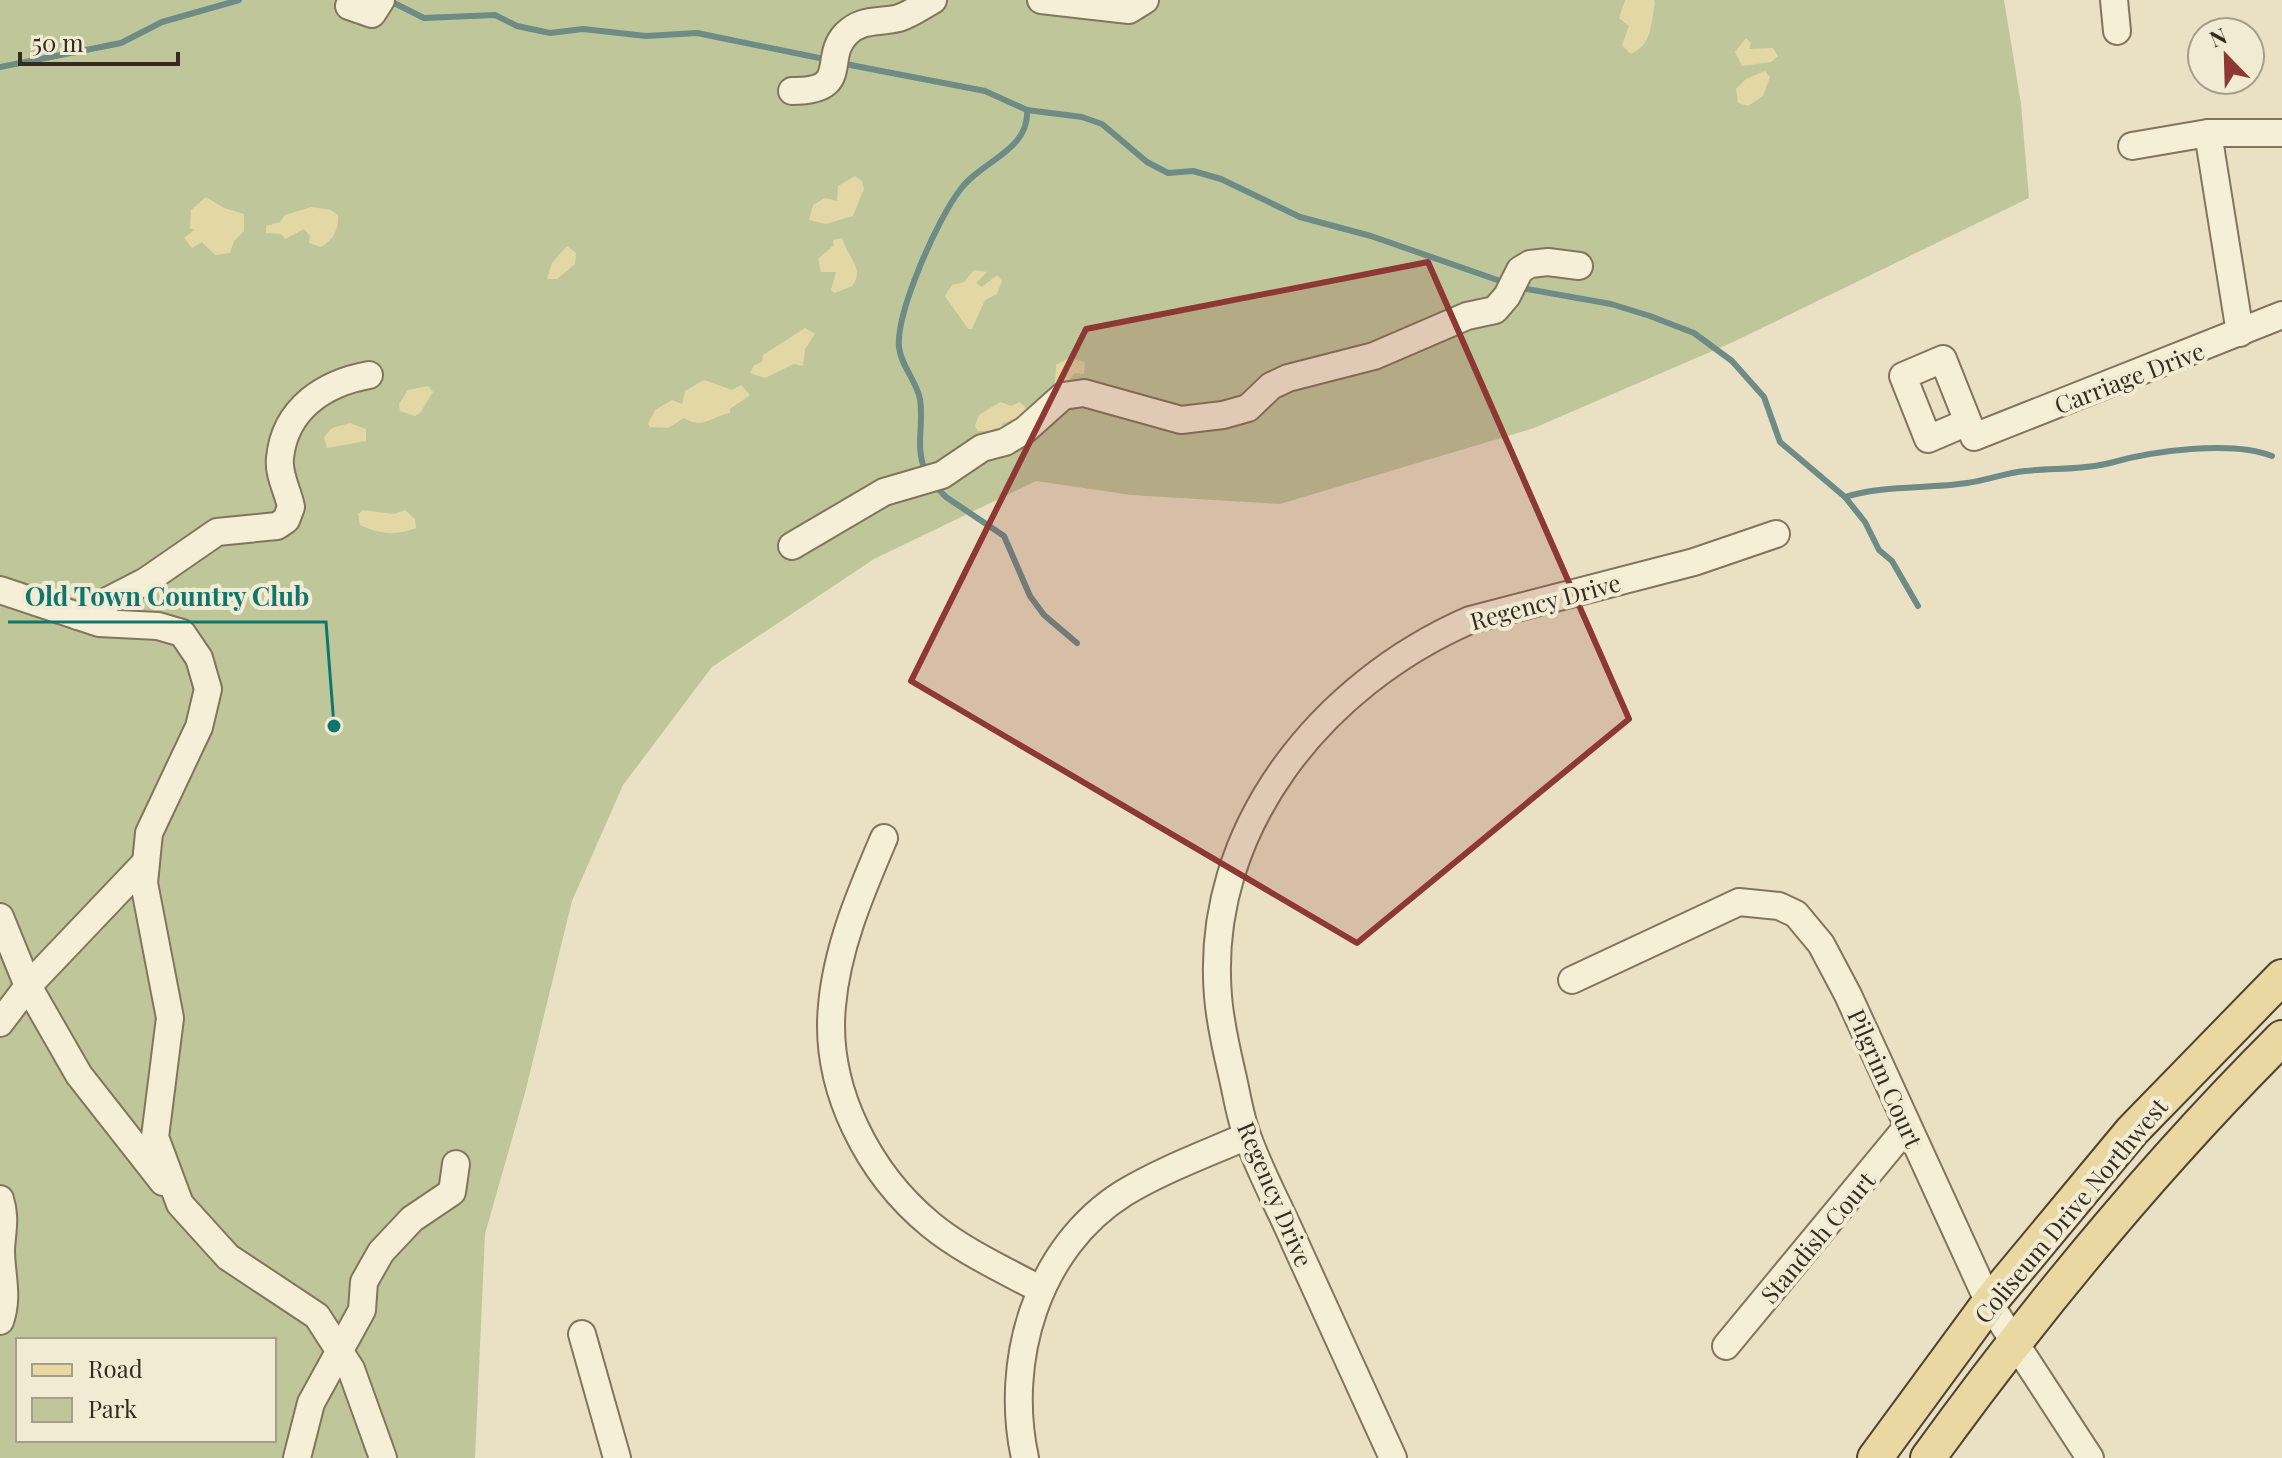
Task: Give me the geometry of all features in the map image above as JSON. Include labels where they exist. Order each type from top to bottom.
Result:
[{"type":"main road","name":"Coliseum Drive Northwest","points":[[1875,1458],[1989,1303],[2132,1131],[2282,977]]},
{"type":"main road","name":"Coliseum Drive Northwest","points":[[1928,1458],[2014,1340],[2164,1160],[2282,1038]]},
{"type":"street","points":[[792,91],[810,91],[825,85],[843,36],[863,22],[899,18],[933,0]]},
{"type":"street","points":[[1041,0],[1129,10],[1145,0]]},
{"type":"street","points":[[2114,0],[2117,31]]},
{"type":"street","points":[[2132,146],[2208,133],[2282,133]]},
{"type":"street","points":[[2208,133],[2240,333]]},
{"type":"street","points":[[792,546],[884,492],[932,478],[982,448],[1005,442],[1025,430],[1063,396],[1084,393],[1181,420],[1223,415],[1248,408],[1271,386],[1288,378],[1404,345],[1467,316],[1495,310],[1530,264],[1548,262],[1579,266]]},
{"type":"street","name":"Carriage Drive","points":[[1971,430],[2282,315]]},
{"type":"street","points":[[78,616],[146,581],[217,532],[277,526],[286,520],[291,507],[281,476],[280,458],[289,429],[306,401],[326,387],[369,375]]},
{"type":"street","name":"Regency Drive","points":[[1393,1458],[1247,1136],[1218,995],[1223,918],[1234,871],[1251,826],[1273,783],[1303,742],[1362,683],[1447,630],[1544,599],[1694,562],[1776,534]]},
{"type":"street","points":[[0,590],[122,627],[158,626],[182,633],[199,658],[208,689],[199,727],[149,833],[144,883],[170,1018],[155,1137],[180,1204]]},
{"type":"street","points":[[884,838],[856,904],[837,969],[831,1007],[836,1061],[853,1121],[868,1156],[904,1201],[965,1248],[1041,1290]]},
{"type":"street","points":[[0,1023],[28,986],[146,862]]},
{"type":"street","name":"Pilgrim Court","points":[[1572,980],[1721,908],[1749,902],[1779,906],[1796,914],[1821,944],[1848,995],[1989,1303],[2090,1458]]},
{"type":"street","points":[[0,917],[28,986],[79,1075],[180,1204],[228,1257],[317,1316],[351,1369],[383,1458]]},
{"type":"street","name":"Standish Court","points":[[1726,1346],[1907,1127]]},
{"type":"street","points":[[1025,1458],[1017,1423],[1019,1357],[1041,1290],[1074,1237],[1101,1210],[1167,1171],[1247,1136]]},
{"type":"street","points":[[297,1458],[311,1403],[362,1310],[364,1282],[381,1252],[412,1219],[452,1192],[456,1164]]},
{"type":"street","points":[[0,1199],[6,1218],[1,1250],[5,1287],[0,1321]]},
{"type":"street","points":[[582,1334],[617,1458]]},
{"type":"highlighted area","points":[[1428,262],[1629,719],[1357,943],[911,681],[1086,329]]},
{"type":"green space","points":[[0,0],[2004,0],[2021,104],[2029,198],[1731,343],[1534,428],[1280,504],[1131,495],[1036,481],[874,559],[712,667],[623,785],[572,901],[525,1093],[485,1234],[475,1458],[0,1458]]},
{"type":"sand","points":[[1625,0],[1654,0],[1655,3],[1647,39],[1631,54],[1622,45],[1629,26],[1619,18]]},
{"type":"sand","points":[[1746,38],[1751,43],[1749,49],[1773,48],[1778,56],[1771,62],[1742,66],[1735,52]]},
{"type":"sand","points":[[1765,71],[1770,77],[1763,96],[1748,106],[1738,103],[1736,89],[1746,79]]},
{"type":"sand","points":[[855,176],[862,181],[864,189],[853,216],[826,224],[809,220],[813,205],[825,198],[837,201],[838,186]]},
{"type":"sand","points":[[206,197],[224,208],[244,214],[244,231],[234,241],[230,253],[215,255],[202,242],[192,248],[184,238],[194,230],[190,228],[191,210]]},
{"type":"sand","points":[[311,207],[331,210],[338,215],[334,234],[321,247],[309,243],[310,236],[304,229],[285,239],[281,234],[266,233],[266,226],[280,222],[285,215]]},
{"type":"sand","points":[[842,238],[857,274],[852,286],[835,293],[831,290],[836,272],[821,272],[818,259],[834,245],[833,240]]},
{"type":"sand","points":[[567,246],[576,253],[575,264],[557,279],[547,279],[552,263]]},
{"type":"sand","points":[[974,270],[987,272],[976,283],[982,287],[997,275],[1002,281],[997,294],[985,300],[972,329],[968,329],[945,296],[952,285],[964,282]]},
{"type":"sand","points":[[805,328],[815,334],[805,349],[803,366],[794,364],[765,378],[750,373],[754,365],[762,362],[763,355]]},
{"type":"sand","points":[[1069,358],[1085,362],[1084,374],[1075,373],[1067,383],[1055,385],[1056,365]]},
{"type":"sand","points":[[704,380],[732,390],[741,385],[750,395],[730,409],[730,413],[707,421],[697,423],[684,418],[668,428],[650,427],[648,424],[655,410],[672,400],[682,404],[685,391]]},
{"type":"sand","points":[[428,386],[433,392],[420,413],[415,416],[400,411],[399,404],[408,390]]},
{"type":"sand","points":[[1000,402],[1011,406],[1020,402],[1027,409],[1026,414],[1001,424],[1004,427],[1000,431],[978,431],[975,426],[979,415]]},
{"type":"sand","points":[[350,423],[366,429],[366,441],[327,448],[324,437],[332,428]]},
{"type":"sand","points":[[363,510],[394,514],[405,510],[415,519],[416,528],[393,533],[373,530],[360,525],[358,514]]},
{"type":"waterway","points":[[0,67],[121,43],[162,22],[239,0]]},
{"type":"waterway","points":[[388,0],[424,18],[495,15],[517,26],[550,33],[583,29],[646,36],[697,33],[829,60]]},
{"type":"waterway","points":[[840,63],[985,91],[1027,110],[1082,117],[1102,124],[1147,162],[1168,173],[1193,171],[1221,179],[1300,217],[1371,236],[1506,283]]},
{"type":"waterway","points":[[925,471],[920,444],[920,399],[899,347],[904,312],[920,266],[951,203],[969,180],[1013,145],[1026,124],[1027,110]]},
{"type":"waterway","points":[[1521,288],[1611,304],[1650,316],[1694,333],[1732,361],[1764,397],[1780,442],[1845,497],[1865,522],[1879,550],[1892,561],[1918,606]]},
{"type":"waterway","points":[[1845,497],[1874,491],[1967,483],[2025,471],[2090,467],[2191,449],[2236,449],[2272,456]]},
{"type":"waterway","points":[[933,484],[946,497],[1004,536],[1030,596],[1044,615],[1077,643]]},
{"type":"place","name":"Old Town Country Club","points":[[334,726]]}]
